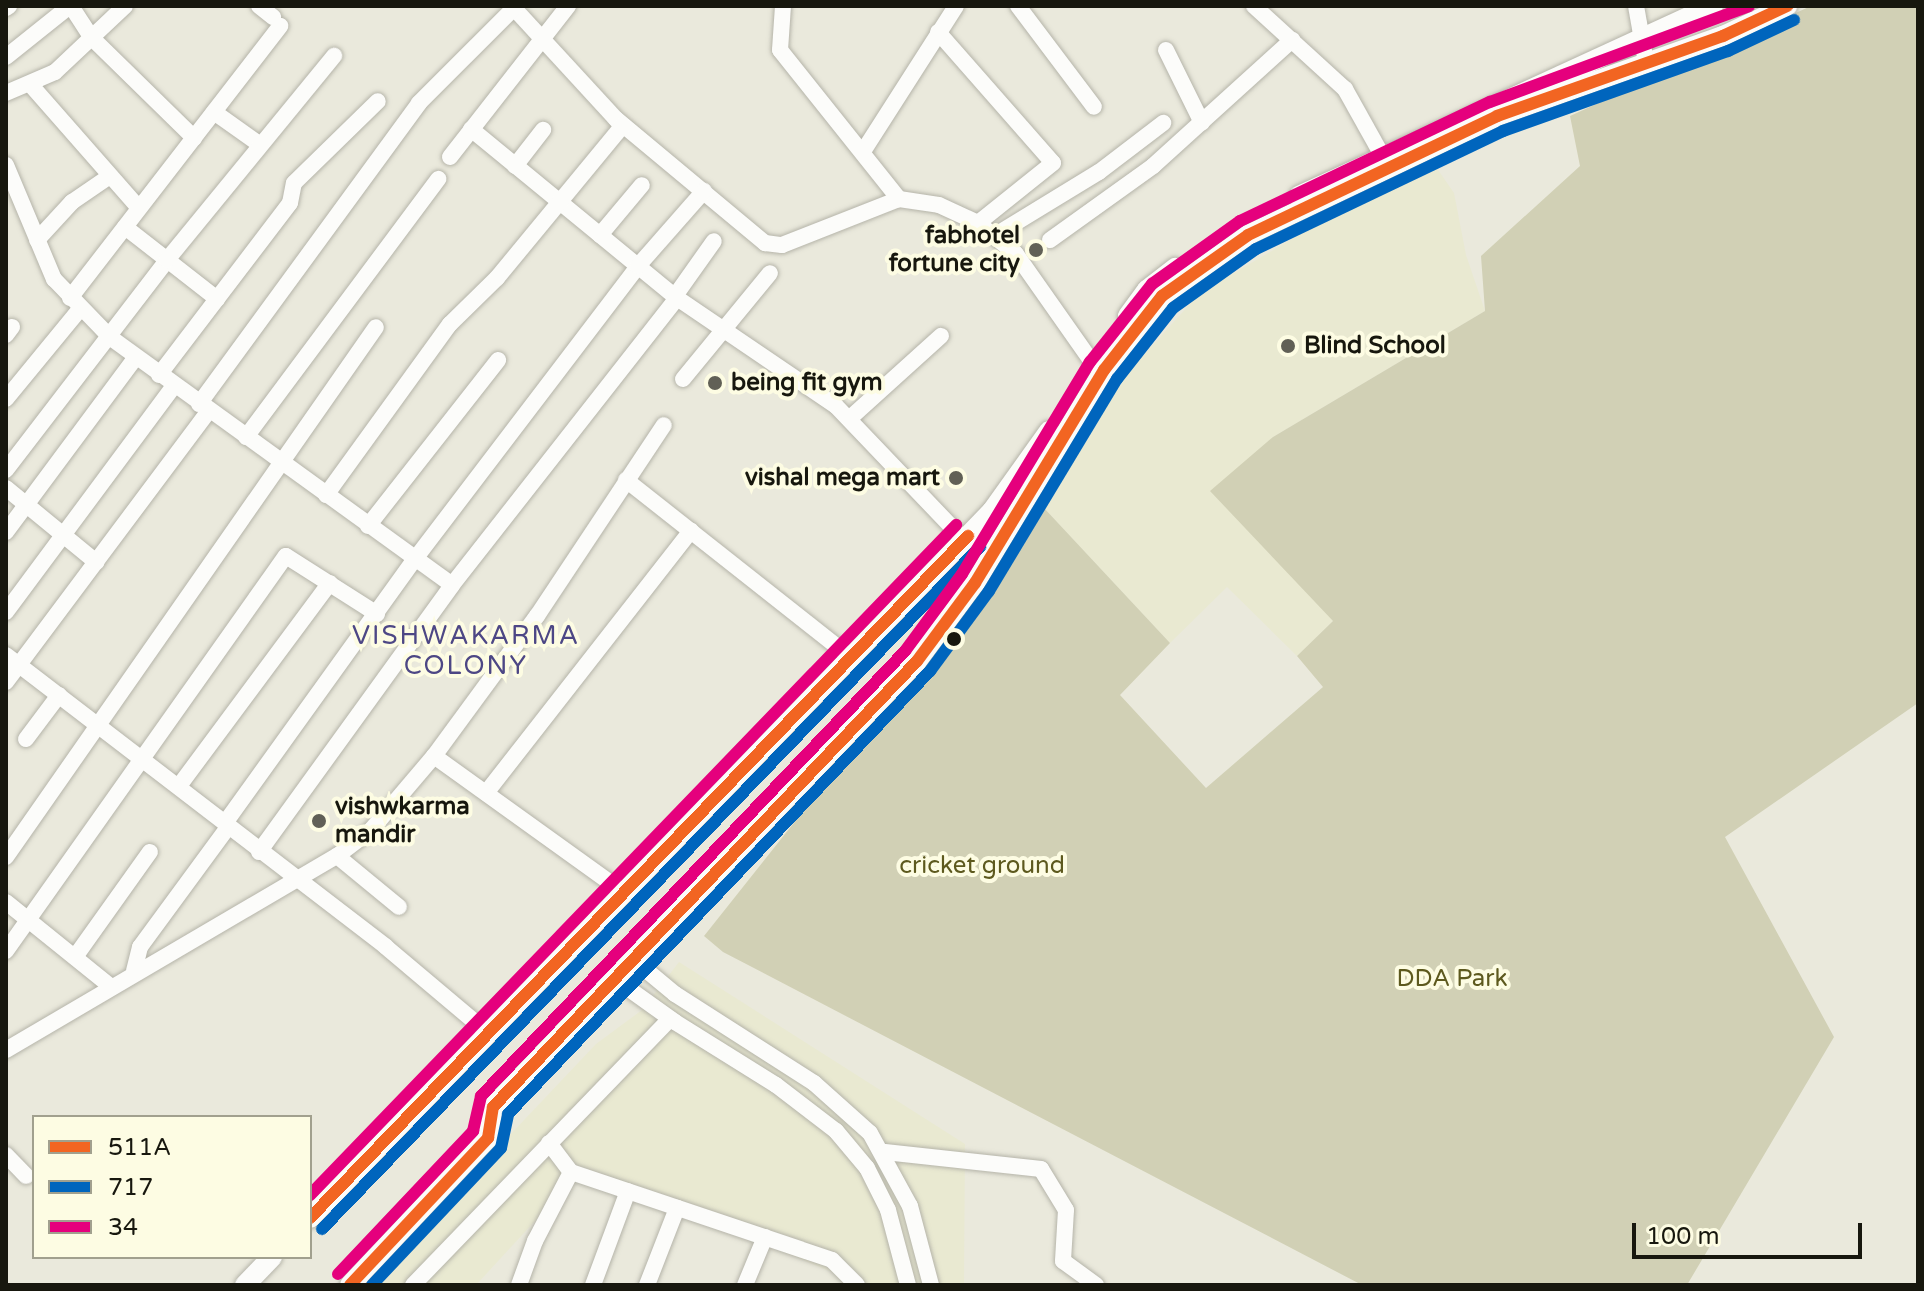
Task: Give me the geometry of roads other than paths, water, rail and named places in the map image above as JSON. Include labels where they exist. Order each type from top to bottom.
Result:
[{"type":"main road","points":[[312,1216],[992,511],[1147,290],[1184,260],[1230,230],[1385,161],[1713,6]]},
{"type":"main road","points":[[350,1285],[488,1138],[493,1107],[917,661],[975,583],[1104,370],[1162,296],[1217,252],[1385,161],[1497,116],[1723,36],[1787,6]]},
{"type":"main road","points":[[992,511],[1009,524]]},
{"type":"main road","points":[[245,1285],[270,1259]]},
{"type":"street","points":[[6,57],[71,6],[92,38],[194,138]]},
{"type":"street","points":[[6,93],[55,72],[125,6]]},
{"type":"street","points":[[6,399],[75,304],[125,227],[214,112],[276,22],[259,6]]},
{"type":"street","points":[[450,157],[568,6]]},
{"type":"street","points":[[783,6],[780,50],[864,150],[899,199]]},
{"type":"street","points":[[864,150],[956,6]]},
{"type":"street","points":[[1018,6],[1094,107]]},
{"type":"street","points":[[1254,6],[1345,89],[1385,161]]},
{"type":"street","points":[[1636,6],[1644,37],[1646,62]]},
{"type":"street","points":[[6,682],[12,659],[96,562],[419,103],[513,7],[623,125],[774,246],[899,199],[939,205],[978,223],[1023,263],[1094,365]]},
{"type":"street","points":[[938,32],[1053,163],[978,223]]},
{"type":"street","points":[[1050,240],[1136,181],[1292,40]]},
{"type":"street","points":[[1166,50],[1202,123]]},
{"type":"street","points":[[6,470],[111,338],[167,260],[334,56]]},
{"type":"street","points":[[30,84],[139,208]]},
{"type":"street","points":[[159,375],[290,203],[294,183],[378,101]]},
{"type":"street","points":[[214,112],[259,144]]},
{"type":"street","points":[[994,236],[1099,172],[1163,123]]},
{"type":"street","points":[[326,495],[450,324],[558,204],[623,125]]},
{"type":"street","points":[[471,129],[558,204],[676,297],[720,330],[828,399],[964,540]]},
{"type":"street","points":[[515,166],[543,130]]},
{"type":"street","points":[[6,165],[54,279],[111,338],[452,585]]},
{"type":"street","points":[[37,240],[72,202],[110,176]]},
{"type":"street","points":[[246,437],[438,179]]},
{"type":"street","points":[[600,235],[642,185]]},
{"type":"street","points":[[134,971],[140,947],[415,559],[638,266],[704,191]]},
{"type":"street","points":[[125,227],[217,299]]},
{"type":"street","points":[[259,852],[452,585],[676,297],[714,241]]},
{"type":"street","points":[[683,379],[720,330],[770,273]]},
{"type":"street","points":[[6,857],[97,723],[283,465],[376,327]]},
{"type":"street","points":[[849,419],[941,336]]},
{"type":"street","points":[[6,532],[136,357]]},
{"type":"street","points":[[368,526],[498,360]]},
{"type":"street","points":[[6,612],[174,386]]},
{"type":"street","points":[[6,1050],[109,985],[295,877],[337,856],[377,824],[434,756],[577,559],[664,425]]},
{"type":"street","points":[[626,480],[850,657]]},
{"type":"street","points":[[6,488],[96,562]]},
{"type":"street","points":[[486,793],[691,531]]},
{"type":"street","points":[[6,951],[286,556],[377,614]]},
{"type":"street","points":[[179,786],[330,583]]},
{"type":"street","points":[[12,659],[295,877],[488,1033]]},
{"type":"street","points":[[26,739],[59,695]]},
{"type":"street","points":[[434,756],[623,892]]},
{"type":"street","points":[[75,957],[150,852]]},
{"type":"street","points":[[337,856],[399,907]]},
{"type":"street","points":[[6,902],[109,985]]},
{"type":"street","points":[[634,960],[675,994],[833,1098],[885,1152],[910,1206],[931,1285]]},
{"type":"street","points":[[615,979],[670,1019],[776,1085],[836,1131],[867,1168],[888,1210],[908,1285]]},
{"type":"street","points":[[413,1285],[670,1019]]},
{"type":"street","points":[[549,1143],[571,1172],[832,1260],[852,1282]]},
{"type":"street","points":[[885,1152],[1041,1169],[1066,1210],[1063,1261],[1096,1285]]},
{"type":"street","points":[[6,1155],[26,1176]]},
{"type":"street","points":[[519,1285],[535,1241],[571,1172]]},
{"type":"street","points":[[593,1285],[628,1191]]},
{"type":"street","points":[[647,1285],[677,1208]]},
{"type":"street","points":[[745,1285],[765,1237]]},
{"type":"place","name":"fabhotel fortune city","points":[[1036,250]]},
{"type":"place","name":"Blind School","points":[[1288,346]]},
{"type":"place","name":"being fit gym","points":[[715,383]]},
{"type":"place","name":"vishal mega mart","points":[[956,478]]},
{"type":"place","name":"vishwkarma mandir","points":[[319,821]]},
{"type":"district","name":"VISHWAKARMA COLONY","points":[[466,651]]},
{"type":"park label","name":"cricket ground","points":[[982,866]]},
{"type":"park label","name":"DDA Park","points":[[1452,979]]}]
